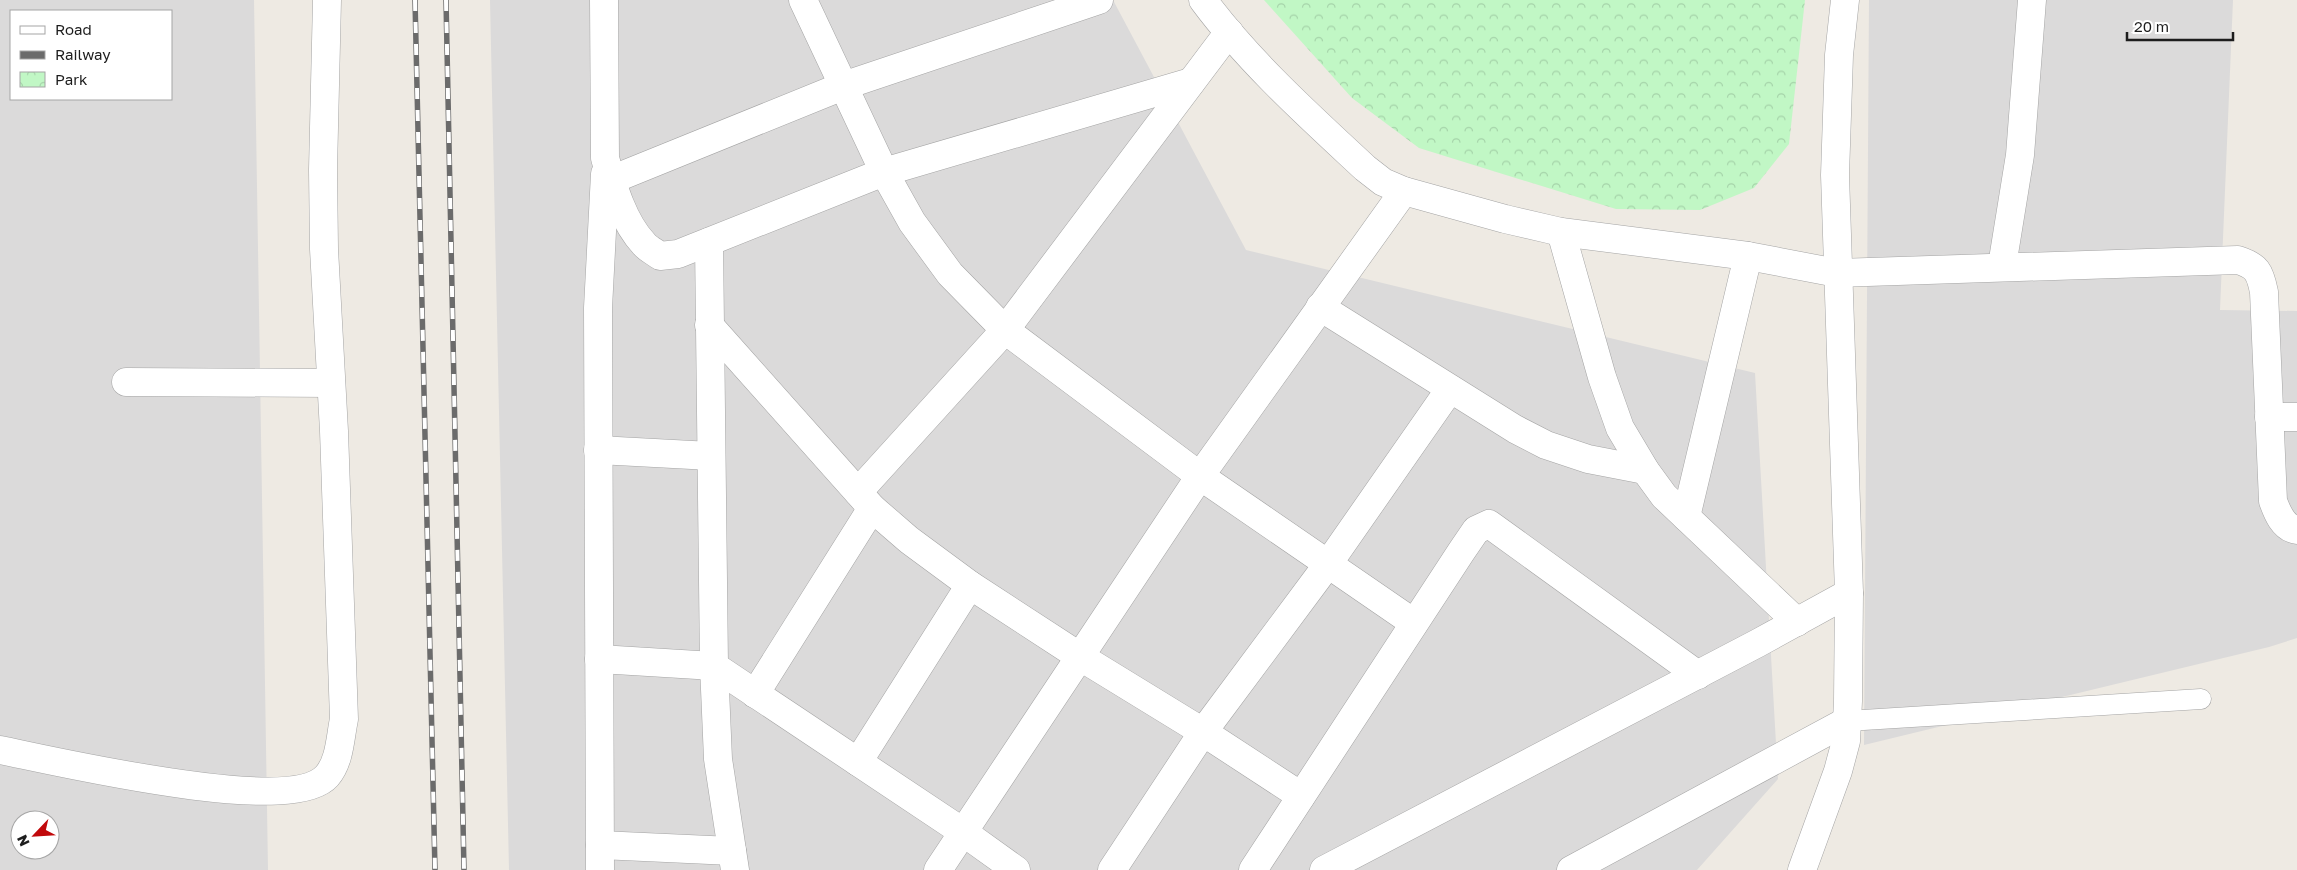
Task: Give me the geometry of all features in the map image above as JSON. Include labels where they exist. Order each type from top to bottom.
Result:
[{"type":"street","points":[[0,750],[172,784],[220,790],[304,789],[326,777],[337,759],[344,719],[331,383],[326,314],[323,170],[327,0]]},
{"type":"street","points":[[604,0],[608,169],[598,308],[600,858],[734,861],[718,760],[714,666],[709,242]]},
{"type":"street","points":[[803,0],[884,172],[928,247],[950,274],[1005,330],[1200,476],[1414,623]]},
{"type":"street","points":[[608,169],[843,86],[1099,0]]},
{"type":"street","points":[[1203,0],[1262,69],[1365,168],[1384,182],[1404,190],[1505,219],[1561,232],[1748,256],[1838,273],[2002,266],[2238,260],[2252,264],[2261,277],[2264,292],[2273,500],[2279,517],[2292,529],[2297,530]]},
{"type":"street","points":[[1802,870],[1838,771],[1846,741],[1847,721],[1849,593],[1835,175],[1839,55],[1845,0]]},
{"type":"street","points":[[2002,266],[2020,155],[2032,0]]},
{"type":"street","points":[[755,694],[865,500],[1005,330],[1229,32]]},
{"type":"street","points":[[608,169],[627,218],[644,244],[660,256],[678,254],[884,172],[1191,82]]},
{"type":"street","points":[[938,870],[1200,476],[1404,190]]},
{"type":"street","points":[[1561,232],[1602,377],[1620,428],[1645,470],[1664,496],[1798,622]]},
{"type":"street","points":[[1686,517],[1748,256]]},
{"type":"street","points":[[1320,307],[1515,429],[1546,445],[1588,459],[1645,470]]},
{"type":"street","points":[[709,325],[865,500],[909,540],[970,585],[1301,796]]},
{"type":"street","points":[[126,382],[331,383]]},
{"type":"street","points":[[1112,870],[1203,732],[1328,564],[1450,389]]},
{"type":"street","points":[[2269,417],[2297,417]]},
{"type":"street","points":[[598,450],[711,456]]},
{"type":"street","points":[[1253,870],[1476,530],[1488,524],[1698,675]]},
{"type":"street","points":[[858,762],[970,585]]},
{"type":"street","points":[[1324,870],[1698,675],[1849,593]]},
{"type":"street","points":[[599,659],[714,666],[963,832],[1016,870]]},
{"type":"street","points":[[1571,870],[1847,721]]},
{"type":"lane","points":[[1847,721],[2201,699]]},
{"type":"shaded area","points":[[0,0],[254,0],[268,870],[0,870]]},
{"type":"shaded area","points":[[490,0],[1113,0],[1246,250],[1755,373],[1778,779],[1697,870],[509,870]]},
{"type":"shaded area","points":[[1869,0],[2233,0],[2220,310],[2297,311],[2297,638],[2269,647],[1864,745]]},
{"type":"green space","points":[[1264,0],[1805,0],[1789,144],[1754,188],[1700,210],[1616,209],[1419,148],[1352,98]]},
{"type":"railway","points":[[415,0],[435,870]]},
{"type":"railway","points":[[446,0],[464,870]]}]
